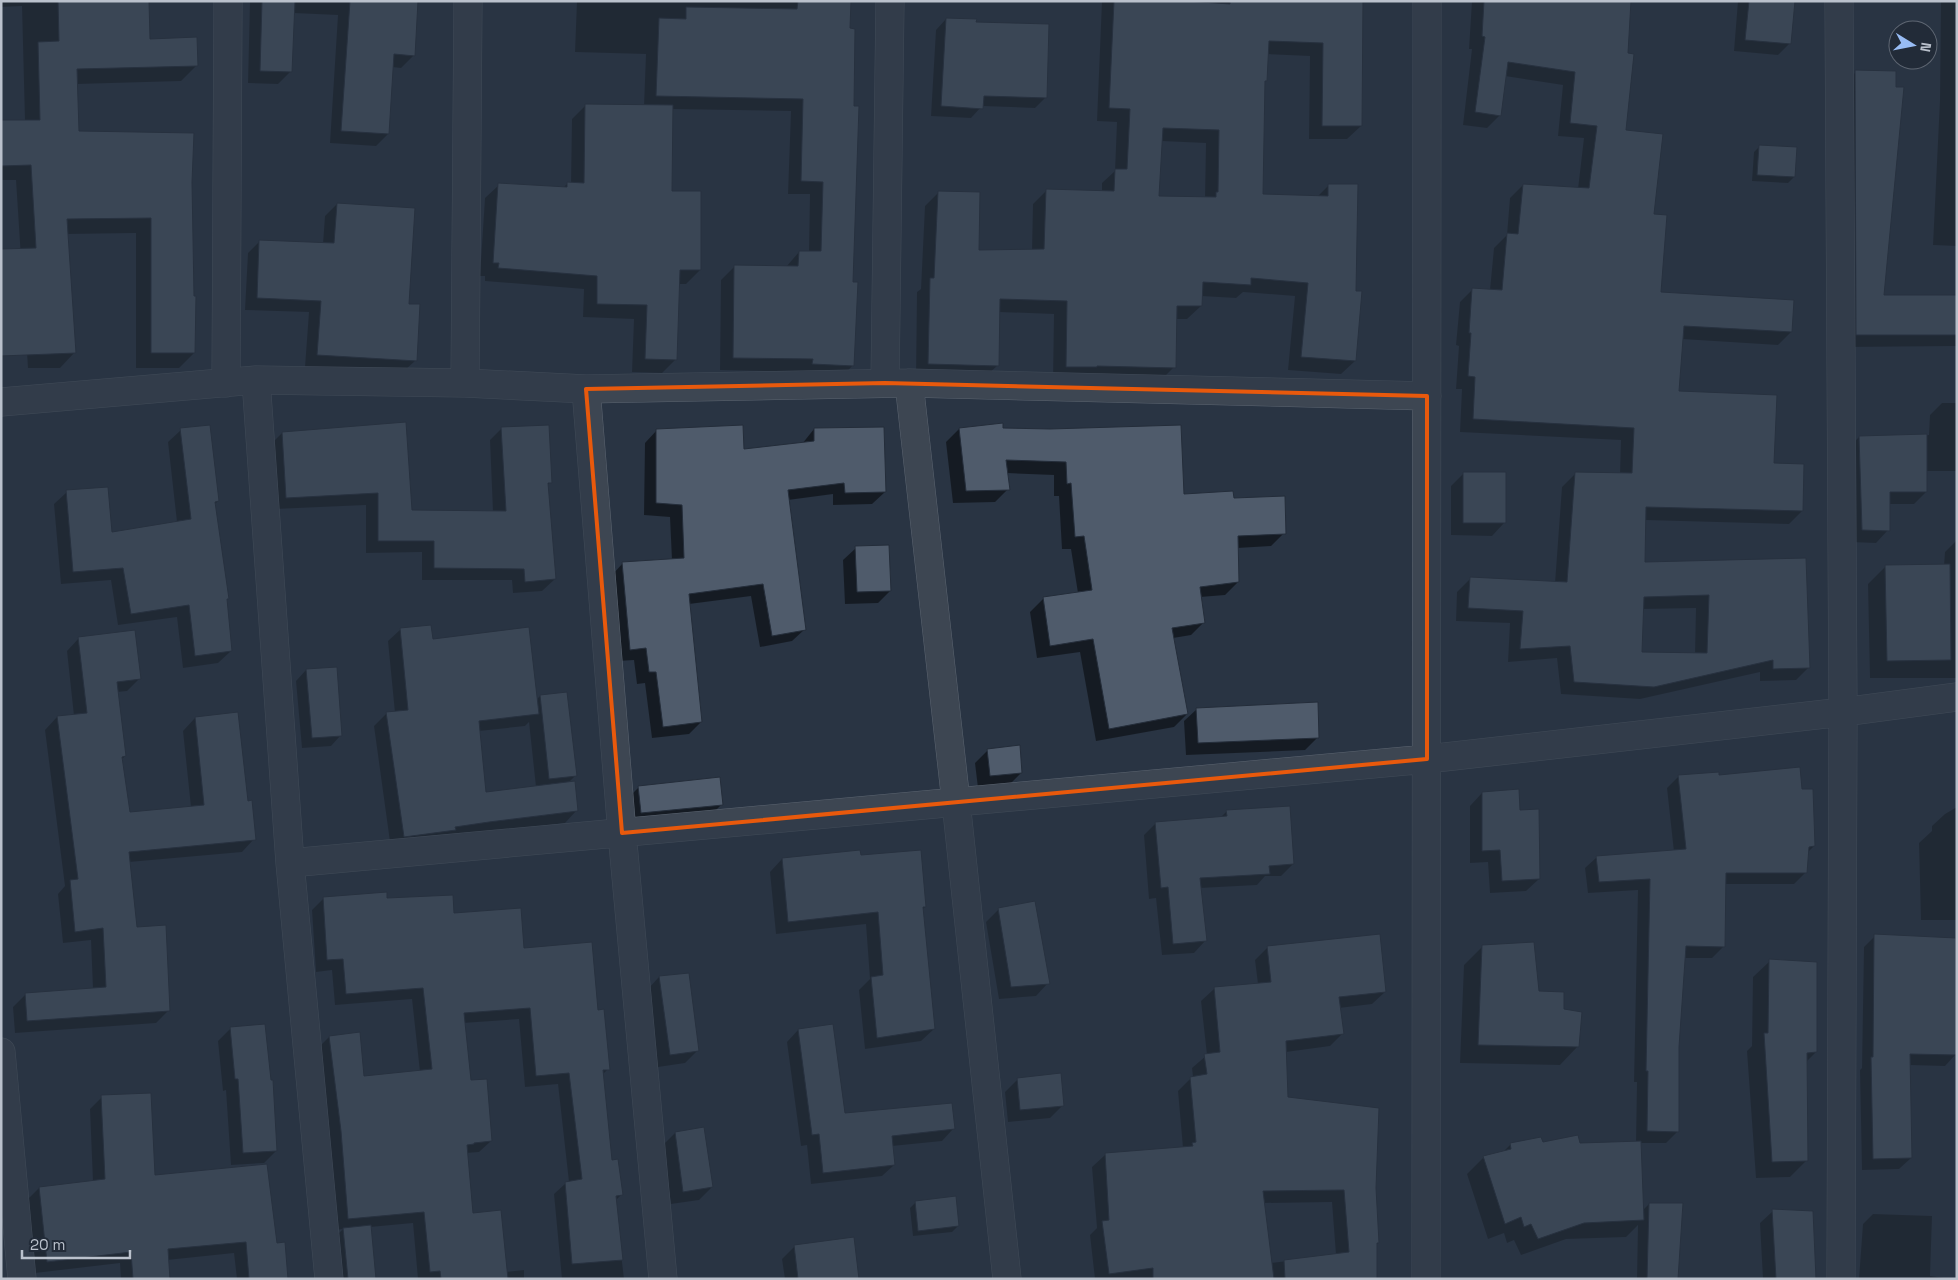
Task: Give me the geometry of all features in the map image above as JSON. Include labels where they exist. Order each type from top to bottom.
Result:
[{"type":"street","points":[[226,383],[228,1]]},
{"type":"street","points":[[465,383],[468,1]]},
{"type":"street","points":[[890,1],[897,383],[956,802],[1007,1279]]},
{"type":"street","points":[[1426,1279],[1427,1]]},
{"type":"street","points":[[1839,1],[1843,712],[1841,1279]]},
{"type":"street","points":[[256,380],[290,863],[329,1279]]},
{"type":"street","points":[[1,402],[256,380],[465,383],[586,389],[897,383],[1427,396]]},
{"type":"street","points":[[586,389],[622,833],[663,1279]]},
{"type":"street","points":[[290,863],[1427,759],[1843,712],[1957,697]]},
{"type":"street","points":[[1,1052],[22,1279]]},
{"type":"highlighted area","points":[[885,383],[1427,396],[1427,759],[622,833],[586,389]]},
{"type":"building","points":[[58,1],[149,1],[150,39],[197,37],[198,66],[77,69],[79,131],[194,133],[192,182],[194,296],[196,296],[195,353],[151,353],[151,218],[67,219],[76,353],[1,356],[1,249],[36,248],[31,165],[1,166],[1,120],[40,120],[38,42],[59,41]]},
{"type":"building","points":[[262,1],[295,1],[292,72],[260,71]]},
{"type":"building","points":[[350,1],[418,1],[415,56],[394,54],[389,134],[341,131]]},
{"type":"building","points":[[798,1],[851,1],[850,28],[855,29],[854,106],[859,106],[853,282],[858,282],[854,366],[812,364],[813,359],[733,358],[734,265],[798,266],[799,251],[821,251],[823,182],[801,181],[803,99],[656,96],[659,18],[686,19],[686,7],[797,9]]},
{"type":"building","points":[[1114,1],[1187,1],[1230,4],[1230,1],[1363,1],[1362,126],[1322,126],[1323,43],[1269,41],[1267,81],[1265,81],[1263,194],[1328,196],[1328,184],[1358,184],[1356,291],[1362,291],[1356,361],[1301,357],[1308,283],[1251,278],[1251,285],[1203,282],[1202,306],[1177,306],[1176,368],[1066,367],[1067,301],[1000,299],[999,366],[928,364],[930,278],[934,278],[938,191],[980,192],[979,250],[1044,249],[1046,189],[1114,191],[1115,169],[1127,169],[1130,109],[1109,108]],"holes":[[[1163,128],[1219,130],[1218,192],[1216,192],[1216,197],[1159,196]]]},
{"type":"building","points":[[1484,1],[1631,1],[1628,53],[1634,54],[1626,130],[1663,134],[1654,214],[1667,215],[1661,292],[1794,300],[1792,332],[1684,326],[1679,391],[1777,395],[1774,463],[1804,464],[1803,511],[1646,507],[1645,562],[1806,558],[1810,668],[1773,669],[1773,660],[1654,687],[1574,682],[1570,646],[1520,649],[1523,611],[1468,608],[1470,577],[1567,582],[1575,472],[1632,473],[1634,428],[1473,419],[1475,377],[1468,376],[1472,288],[1502,290],[1507,233],[1518,234],[1523,184],[1589,188],[1597,126],[1570,123],[1575,72],[1508,62],[1501,116],[1475,112],[1485,37],[1482,36]],"holes":[[[1709,595],[1707,653],[1642,652],[1644,597]]]},
{"type":"building","points":[[1749,1],[1795,1],[1791,44],[1745,40]]},
{"type":"building","points":[[946,18],[977,19],[976,22],[1049,24],[1047,98],[984,96],[983,109],[941,106]]},
{"type":"building","points":[[1855,70],[1896,71],[1896,87],[1904,87],[1884,295],[1957,295],[1957,335],[1856,335]]},
{"type":"building","points":[[585,104],[673,105],[672,191],[701,191],[701,270],[680,270],[677,360],[645,359],[647,305],[597,304],[597,276],[498,268],[499,263],[493,263],[498,183],[567,187],[567,182],[584,183]]},
{"type":"building","points":[[1759,145],[1797,147],[1795,177],[1757,175]]},
{"type":"building","points":[[337,203],[415,208],[409,304],[420,304],[417,361],[317,355],[321,301],[257,298],[259,240],[334,243]]},
{"type":"building","points":[[406,422],[412,510],[506,511],[501,427],[549,425],[552,483],[548,483],[556,579],[525,582],[524,569],[434,568],[434,541],[378,541],[378,493],[286,498],[282,432]]},
{"type":"building","points":[[1003,423],[1003,428],[1050,429],[1181,425],[1184,494],[1233,491],[1234,498],[1285,496],[1286,534],[1238,536],[1239,582],[1200,587],[1205,623],[1172,628],[1188,714],[1109,729],[1093,639],[1050,646],[1043,597],[1092,590],[1084,536],[1075,537],[1071,483],[1067,484],[1066,462],[1006,460],[1010,490],[966,491],[959,428]]},
{"type":"building","points":[[210,425],[219,501],[215,502],[229,599],[227,599],[232,651],[195,656],[189,605],[131,614],[123,568],[73,572],[66,490],[108,487],[112,532],[191,519],[180,428]]},
{"type":"building","points":[[743,425],[744,449],[814,441],[814,428],[884,427],[886,492],[845,493],[844,483],[788,490],[806,630],[772,636],[763,584],[689,594],[702,722],[663,727],[656,672],[649,672],[646,648],[630,650],[622,562],[684,558],[682,505],[656,503],[656,429]]},
{"type":"building","points":[[1927,434],[1927,492],[1890,492],[1890,531],[1862,530],[1859,436]]},
{"type":"building","points":[[1463,472],[1506,472],[1506,523],[1463,523]]},
{"type":"building","points":[[889,545],[891,591],[857,592],[855,546]]},
{"type":"building","points":[[1950,564],[1951,660],[1887,661],[1885,565]]},
{"type":"building","points":[[431,625],[433,639],[529,627],[539,714],[479,721],[486,792],[575,781],[578,811],[455,827],[456,830],[404,837],[386,712],[408,710],[400,628]]},
{"type":"building","points":[[135,630],[141,679],[117,682],[126,756],[122,757],[130,812],[204,805],[195,717],[238,712],[248,801],[252,800],[256,840],[129,852],[137,927],[166,925],[170,1011],[27,1021],[25,993],[106,987],[103,928],[75,932],[70,880],[78,879],[57,716],[87,713],[78,637]]},
{"type":"building","points":[[337,667],[342,736],[312,738],[306,669]]},
{"type":"building","points":[[567,692],[577,776],[549,779],[540,695]]},
{"type":"building","points":[[1318,702],[1319,738],[1198,743],[1196,708]]},
{"type":"building","points":[[1020,745],[1022,773],[990,776],[987,749]]},
{"type":"building","points":[[1800,767],[1802,789],[1813,789],[1815,846],[1809,847],[1807,873],[1726,873],[1725,947],[1686,946],[1679,1047],[1679,1132],[1647,1131],[1648,1071],[1646,1071],[1650,879],[1599,882],[1596,856],[1686,849],[1678,775],[1719,772],[1719,775]]},
{"type":"building","points":[[720,777],[723,805],[641,813],[638,786]]},
{"type":"building","points":[[1519,789],[1520,810],[1539,809],[1540,879],[1502,881],[1500,850],[1482,851],[1482,792]]},
{"type":"building","points":[[1290,806],[1294,864],[1269,866],[1270,874],[1200,878],[1207,941],[1173,944],[1168,887],[1161,888],[1155,822],[1227,816],[1226,810]]},
{"type":"building","points":[[860,850],[861,855],[921,850],[926,907],[923,907],[935,1029],[877,1038],[871,977],[883,975],[878,912],[788,922],[782,858]]},
{"type":"building","points":[[387,892],[387,898],[453,895],[454,913],[521,908],[524,948],[592,942],[598,1010],[604,1009],[610,1070],[603,1070],[612,1160],[618,1159],[623,1195],[616,1196],[623,1260],[572,1264],[565,1182],[582,1179],[569,1073],[536,1076],[530,1008],[464,1013],[471,1080],[487,1079],[492,1141],[467,1145],[473,1213],[501,1210],[508,1279],[441,1279],[440,1271],[430,1272],[424,1212],[348,1219],[341,1131],[329,1036],[360,1032],[364,1076],[432,1069],[423,988],[346,994],[343,959],[327,960],[323,897]]},
{"type":"building","points":[[1035,901],[1050,984],[1011,987],[998,908]]},
{"type":"building","points":[[1380,934],[1386,992],[1339,997],[1344,1034],[1286,1041],[1288,1097],[1379,1108],[1376,1188],[1379,1243],[1377,1243],[1377,1279],[1285,1279],[1284,1260],[1349,1252],[1344,1190],[1263,1191],[1274,1279],[1153,1279],[1153,1268],[1109,1274],[1102,1221],[1109,1220],[1105,1153],[1193,1146],[1192,1143],[1196,1142],[1190,1077],[1207,1074],[1204,1054],[1220,1052],[1214,987],[1271,982],[1267,946]]},
{"type":"building","points":[[1874,934],[1956,938],[1957,1055],[1910,1054],[1912,1158],[1873,1159],[1871,1057],[1873,1057]]},
{"type":"building","points":[[1534,942],[1539,991],[1564,992],[1564,1009],[1582,1012],[1579,1047],[1478,1045],[1482,945]]},
{"type":"building","points":[[1769,959],[1817,962],[1817,1052],[1807,1053],[1808,1161],[1772,1162],[1764,1033],[1768,1033]]},
{"type":"building","points":[[689,973],[699,1051],[670,1055],[659,976]]},
{"type":"building","points":[[265,1024],[271,1080],[273,1080],[277,1151],[243,1153],[238,1079],[235,1079],[230,1027]]},
{"type":"building","points":[[833,1024],[845,1113],[952,1103],[955,1129],[892,1136],[895,1165],[823,1173],[819,1134],[812,1135],[798,1029]]},
{"type":"building","points":[[1061,1073],[1064,1106],[1020,1110],[1017,1078]]},
{"type":"building","points":[[151,1093],[155,1175],[267,1164],[277,1243],[285,1242],[288,1279],[249,1279],[246,1242],[168,1249],[170,1279],[133,1279],[131,1252],[47,1262],[39,1187],[105,1179],[101,1095]]},
{"type":"building","points":[[704,1127],[713,1187],[683,1192],[675,1132]]},
{"type":"building","points":[[1578,1135],[1580,1143],[1641,1141],[1644,1220],[1584,1223],[1538,1239],[1531,1224],[1524,1227],[1521,1217],[1505,1224],[1483,1156],[1511,1149],[1510,1143],[1541,1137],[1543,1142]]},
{"type":"building","points":[[956,1196],[959,1226],[918,1231],[915,1201]]},
{"type":"building","points":[[1649,1203],[1683,1203],[1678,1279],[1647,1279]]},
{"type":"building","points":[[1772,1209],[1813,1211],[1816,1279],[1776,1279]]},
{"type":"building","points":[[371,1225],[376,1279],[348,1279],[343,1228]]},
{"type":"building","points":[[854,1237],[859,1279],[798,1279],[794,1245]]}]
